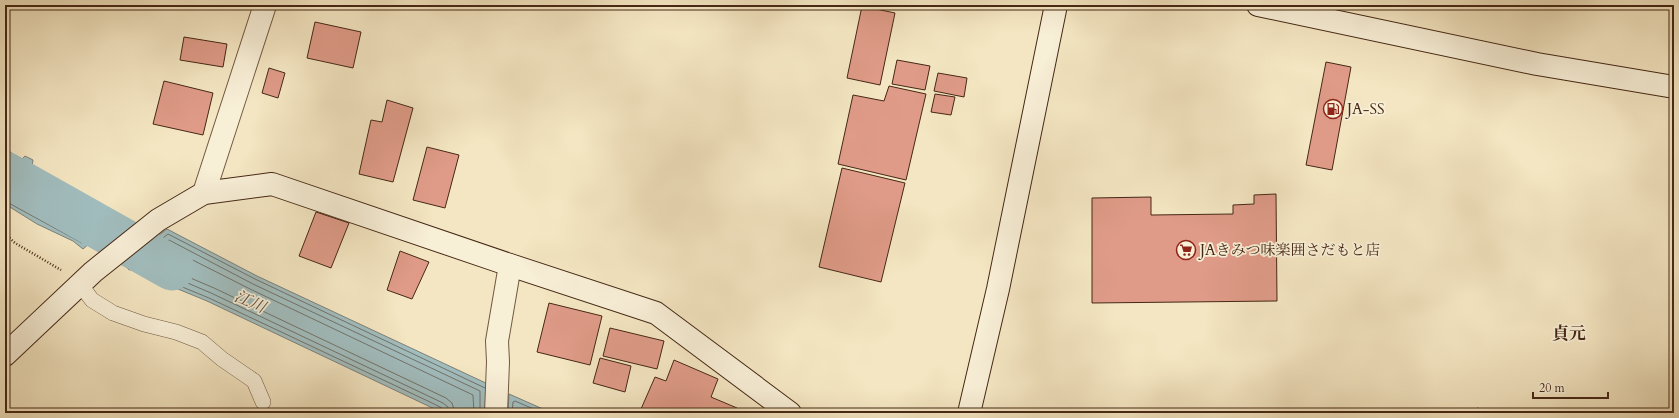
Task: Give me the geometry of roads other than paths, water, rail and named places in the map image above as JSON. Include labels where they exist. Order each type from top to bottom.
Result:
[{"type":"street","points":[[204,193],[265,5]]},
{"type":"street","points":[[969,413],[998,289],[1056,5]]},
{"type":"street","points":[[1258,5],[1537,64],[1674,87]]},
{"type":"street","points":[[5,355],[87,278],[158,220],[204,193],[272,184],[510,266],[656,313],[790,413]]},
{"type":"street","points":[[496,413],[498,362],[497,341],[510,266]]},
{"type":"lane","points":[[87,278],[92,300],[112,313],[144,324],[176,332],[202,342],[222,359],[254,381],[263,402]]},
{"type":"water","points":[[5,148],[21,160],[25,156],[33,160],[32,166],[47,178],[72,188],[104,206],[119,218],[83,249],[73,241],[37,224],[5,204]]},
{"type":"water","points":[[167,229],[257,276],[490,385],[489,413],[443,413],[207,301],[161,282],[136,269],[129,270],[123,263]]},
{"type":"water","points":[[509,394],[552,413],[508,413]]},
{"type":"waterway","name":"江川","points":[[5,174],[172,268]]},
{"type":"place","name":"JA-SS","points":[[1333,109]]},
{"type":"place","name":"JAきみつ味楽囲さだもと店","points":[[1186,250]]},
{"type":"district","name":"貞元","points":[[1569,333]]}]
